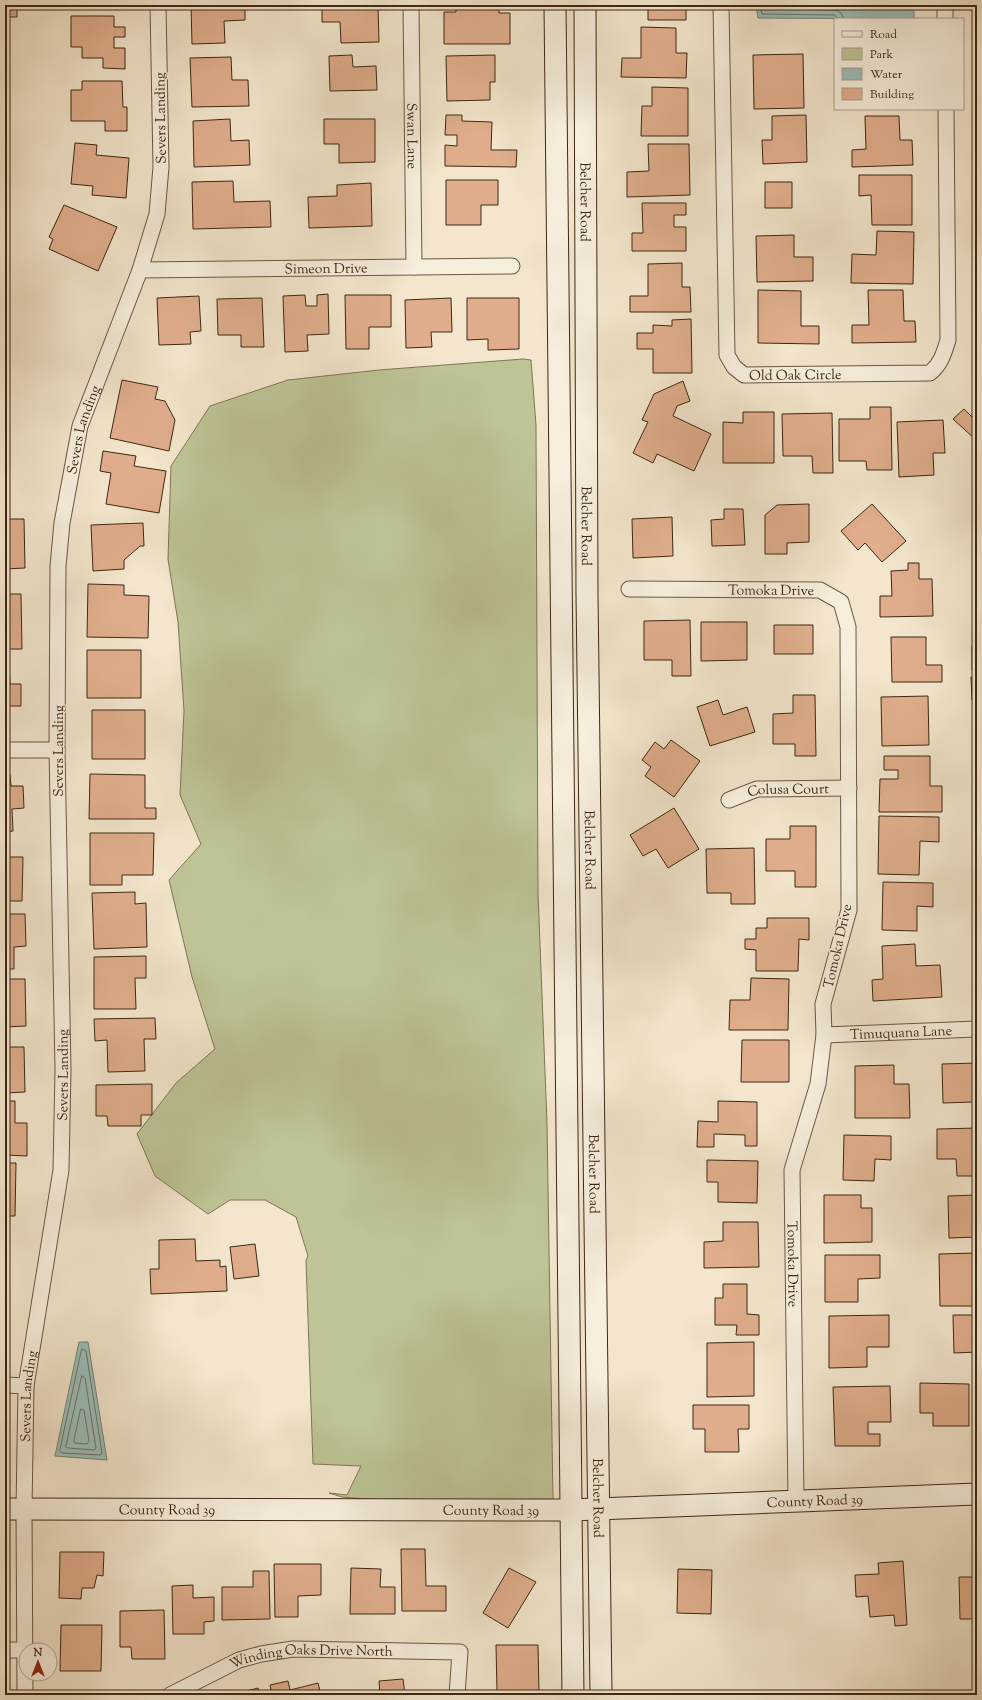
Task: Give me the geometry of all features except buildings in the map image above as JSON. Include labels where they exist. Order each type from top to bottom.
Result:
[{"type":"main road","name":"Belcher Road","points":[[555,5],[573,1695]]},
{"type":"main road","name":"Belcher Road","points":[[585,5],[587,586],[601,1695]]},
{"type":"main road","name":"County Road 39","points":[[15,1509],[571,1510],[977,1494]]},
{"type":"street","name":"Severs Landing","points":[[23,1642],[15,1509],[26,1386],[61,1170],[64,1070],[57,750],[58,566],[62,523],[80,426],[140,270],[157,214],[161,167],[158,5]]},
{"type":"street","name":"Swan Lane","points":[[411,5],[414,267]]},
{"type":"street","name":"Old Oak Circle","points":[[721,5],[728,355],[734,367],[744,375],[930,373],[936,368],[941,360],[948,340],[946,110]]},
{"type":"street","points":[[945,5],[945,18]]},
{"type":"street","name":"Simeon Drive","points":[[140,270],[512,266]]},
{"type":"street","name":"Tomoka Drive","points":[[629,589],[820,590],[841,602],[848,627],[849,910],[823,1004],[824,1035],[818,1084],[792,1170],[796,1502]]},
{"type":"street","points":[[5,750],[57,750]]},
{"type":"street","name":"Colusa Court","points":[[730,800],[757,789],[849,788]]},
{"type":"street","name":"Timuquana Lane","points":[[824,1035],[977,1028]]},
{"type":"street","points":[[5,1385],[26,1386]]},
{"type":"street","points":[[5,1650],[18,1650]]},
{"type":"street","name":"Winding Oaks Drive North","points":[[170,1695],[238,1660],[261,1654],[293,1650],[460,1652],[457,1695]]},
{"type":"street","name":"Severs Landing","points":[[25,1682],[25,1695]]},
{"type":"green space","points":[[523,359],[531,360],[536,425],[538,893],[547,1123],[553,1501],[390,1501],[342,1497],[329,1493],[347,1495],[361,1466],[313,1464],[306,1260],[308,1256],[296,1217],[265,1200],[230,1200],[208,1214],[155,1176],[137,1134],[176,1083],[215,1049],[192,977],[169,880],[201,844],[180,795],[184,711],[178,622],[168,559],[171,466],[210,406],[288,380],[379,370]]},
{"type":"water","points":[[756,5],[914,5],[914,18],[758,18]]},
{"type":"water","points":[[79,1342],[88,1342],[107,1460],[55,1456]]}]
